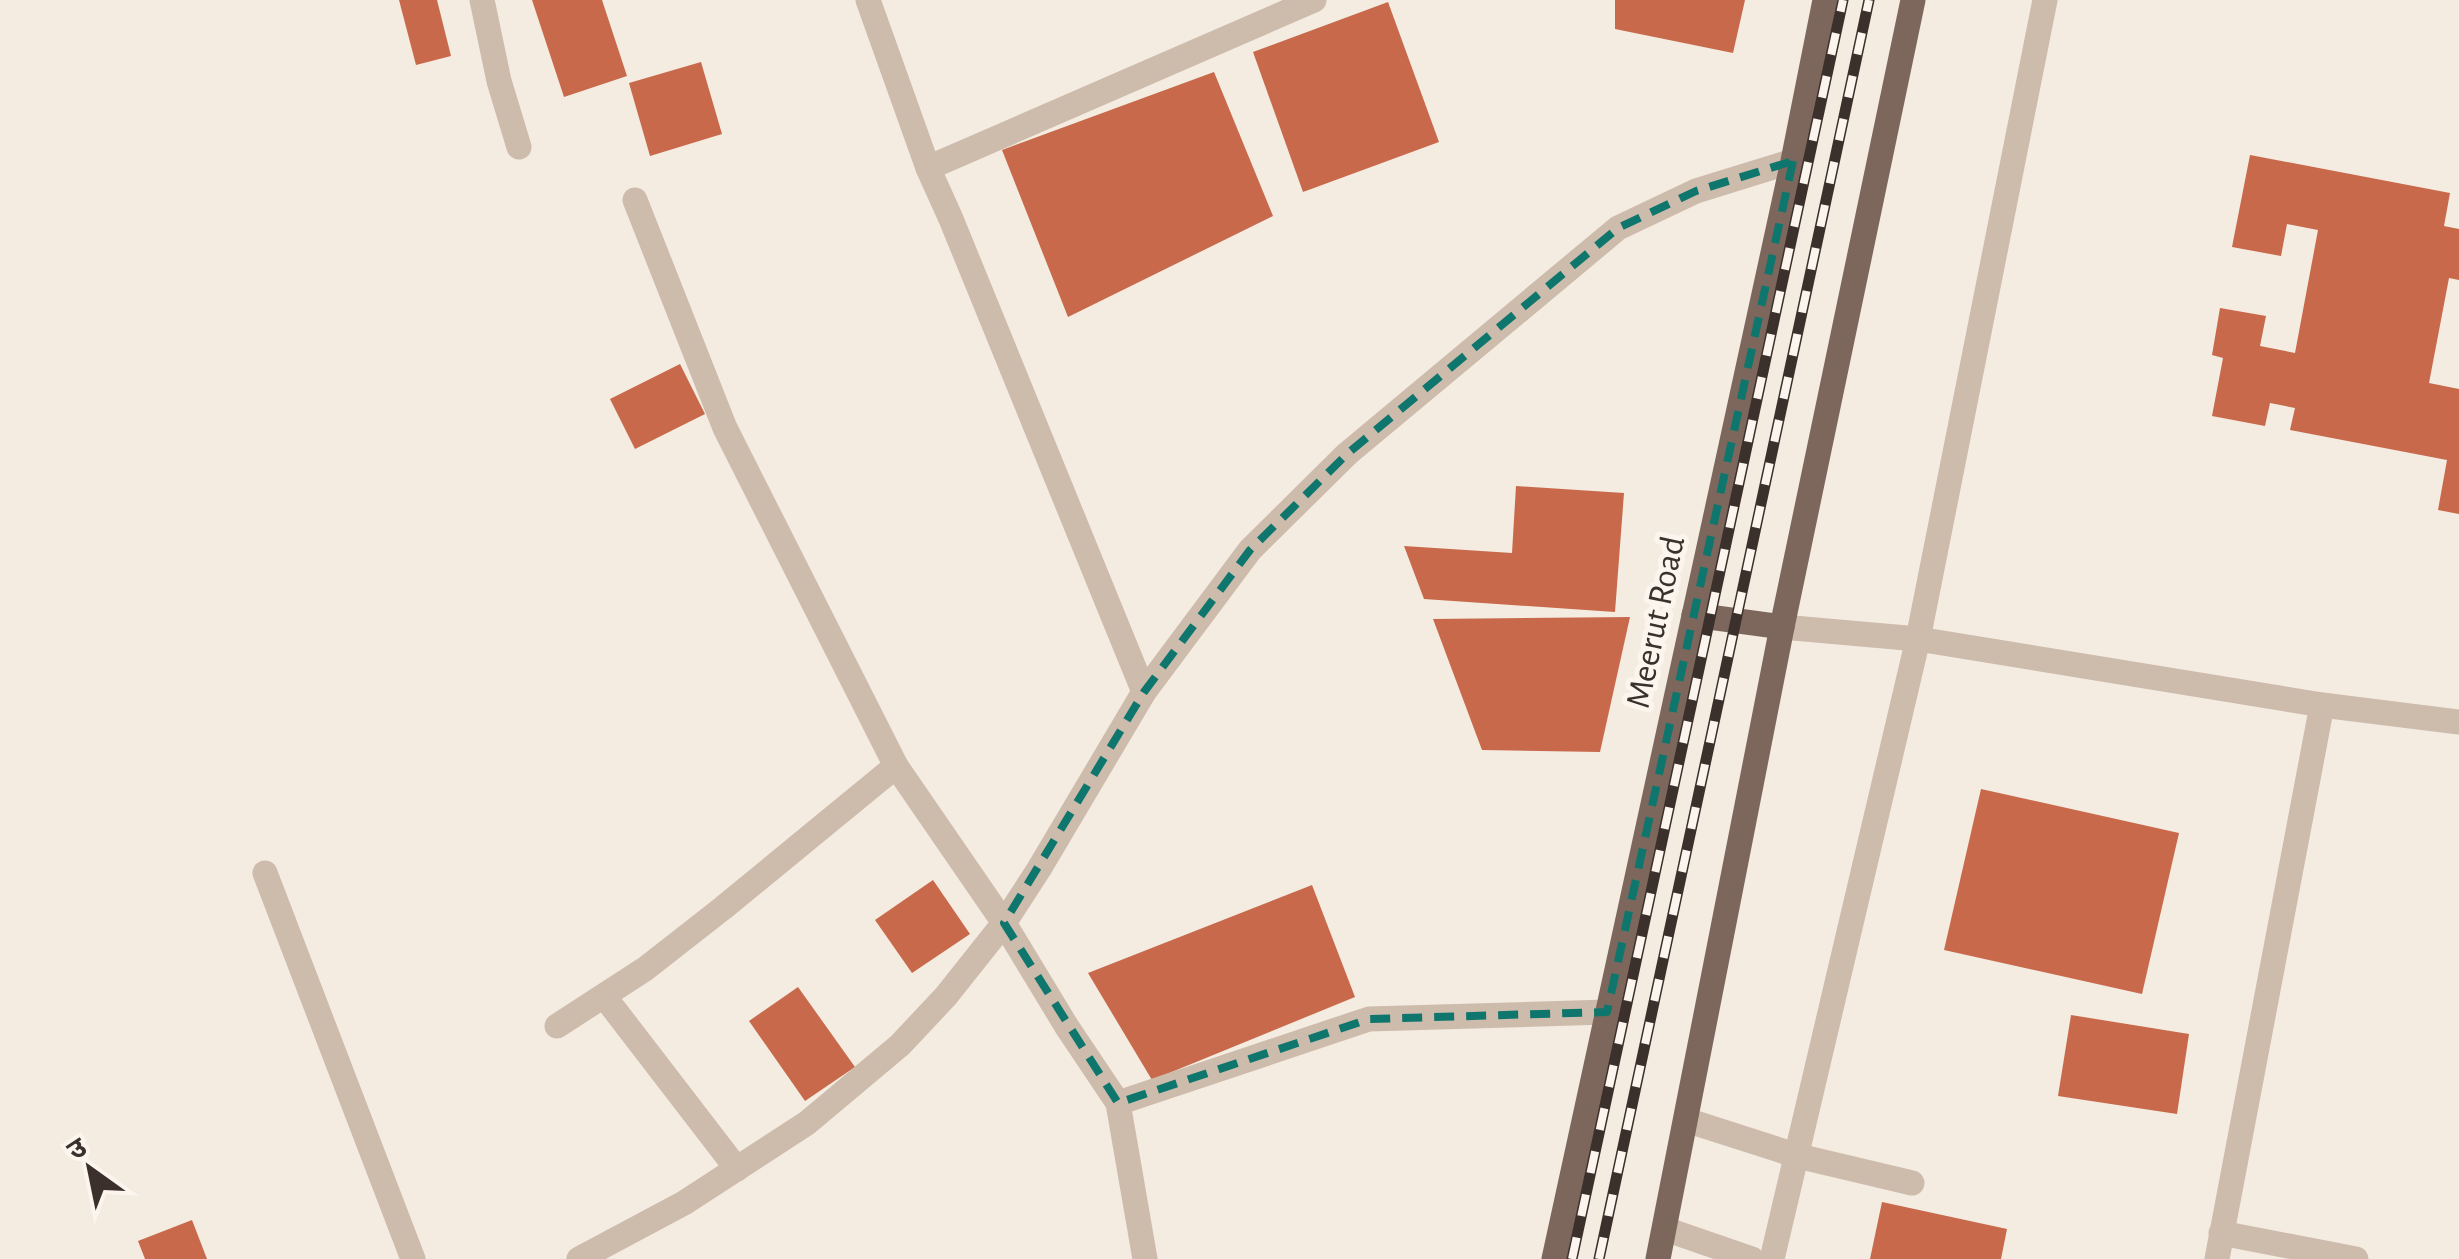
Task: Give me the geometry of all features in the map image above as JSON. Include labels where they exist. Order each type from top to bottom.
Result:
[{"type":"main road","name":"Meerut Road","points":[[1554,1259],[1825,0]]},
{"type":"main road","points":[[1658,1259],[1782,627],[1913,0]]},
{"type":"main road","points":[[1694,615],[1782,627]]},
{"type":"street","points":[[482,0],[499,81],[519,147]]},
{"type":"street","points":[[868,0],[928,168],[1144,692]]},
{"type":"street","points":[[928,168],[1314,0]]},
{"type":"street","points":[[1772,1259],[1918,639],[2044,0]]},
{"type":"street","points":[[580,1259],[684,1204],[806,1123],[900,1045],[946,996],[1004,923],[1144,692],[1250,550],[1348,454],[1618,228],[1696,191],[1793,161]]},
{"type":"street","points":[[635,200],[725,428],[896,766],[1004,923],[1118,1104],[1146,1259]]},
{"type":"street","points":[[1782,627],[1918,639],[2322,705],[2459,722]]},
{"type":"street","points":[[2322,705],[2219,1246],[2356,1259]]},
{"type":"street","points":[[557,1026],[645,969],[896,766]]},
{"type":"street","points":[[266,873],[413,1259]]},
{"type":"street","points":[[604,996],[737,1169]]},
{"type":"street","points":[[1118,1104],[1369,1020],[1608,1012]]},
{"type":"street","points":[[1686,1120],[1798,1156],[1912,1184]]},
{"type":"street","points":[[1664,1228],[1752,1259]]},
{"type":"highlighted area","points":[[1793,161],[1607,1012],[1369,1019],[1118,1103],[1004,923],[1144,692],[1250,550],[1347,454],[1618,228],[1696,191]]},
{"type":"building","points":[[399,0],[437,0],[451,56],[416,65]]},
{"type":"building","points":[[532,0],[602,0],[627,76],[564,97]]},
{"type":"building","points":[[1615,0],[1745,0],[1733,53],[1615,29]]},
{"type":"building","points":[[1388,2],[1439,142],[1303,192],[1253,52]]},
{"type":"building","points":[[701,62],[722,134],[650,156],[629,83]]},
{"type":"building","points":[[1214,72],[1273,216],[1068,317],[1002,150]]},
{"type":"building","points":[[2250,155],[2450,193],[2444,226],[2459,229],[2459,280],[2449,278],[2429,383],[2459,389],[2459,514],[2438,510],[2447,460],[2290,430],[2295,408],[2270,403],[2265,426],[2212,416],[2223,358],[2212,355],[2220,308],[2266,316],[2260,346],[2295,353],[2318,230],[2287,224],[2281,256],[2232,247]]},
{"type":"building","points":[[680,364],[705,414],[635,449],[610,399]]},
{"type":"building","points":[[1516,486],[1624,493],[1615,612],[1424,599],[1404,546],[1512,553]]},
{"type":"building","points":[[1630,617],[1600,752],[1482,750],[1433,619]]},
{"type":"building","points":[[1981,789],[2179,833],[2142,994],[1944,950]]},
{"type":"building","points":[[933,880],[970,934],[912,973],[875,920]]},
{"type":"building","points":[[1312,885],[1355,997],[1152,1080],[1088,973]]},
{"type":"building","points":[[798,987],[855,1067],[805,1101],[749,1021]]},
{"type":"building","points":[[2071,1015],[2189,1034],[2177,1114],[2058,1096]]},
{"type":"building","points":[[1882,1202],[2007,1229],[2001,1259],[1870,1259]]},
{"type":"building","points":[[192,1220],[207,1259],[145,1259],[138,1241]]},
{"type":"railway","points":[[1572,1259],[1843,0]]},
{"type":"railway","points":[[1599,1259],[1869,0]]}]
